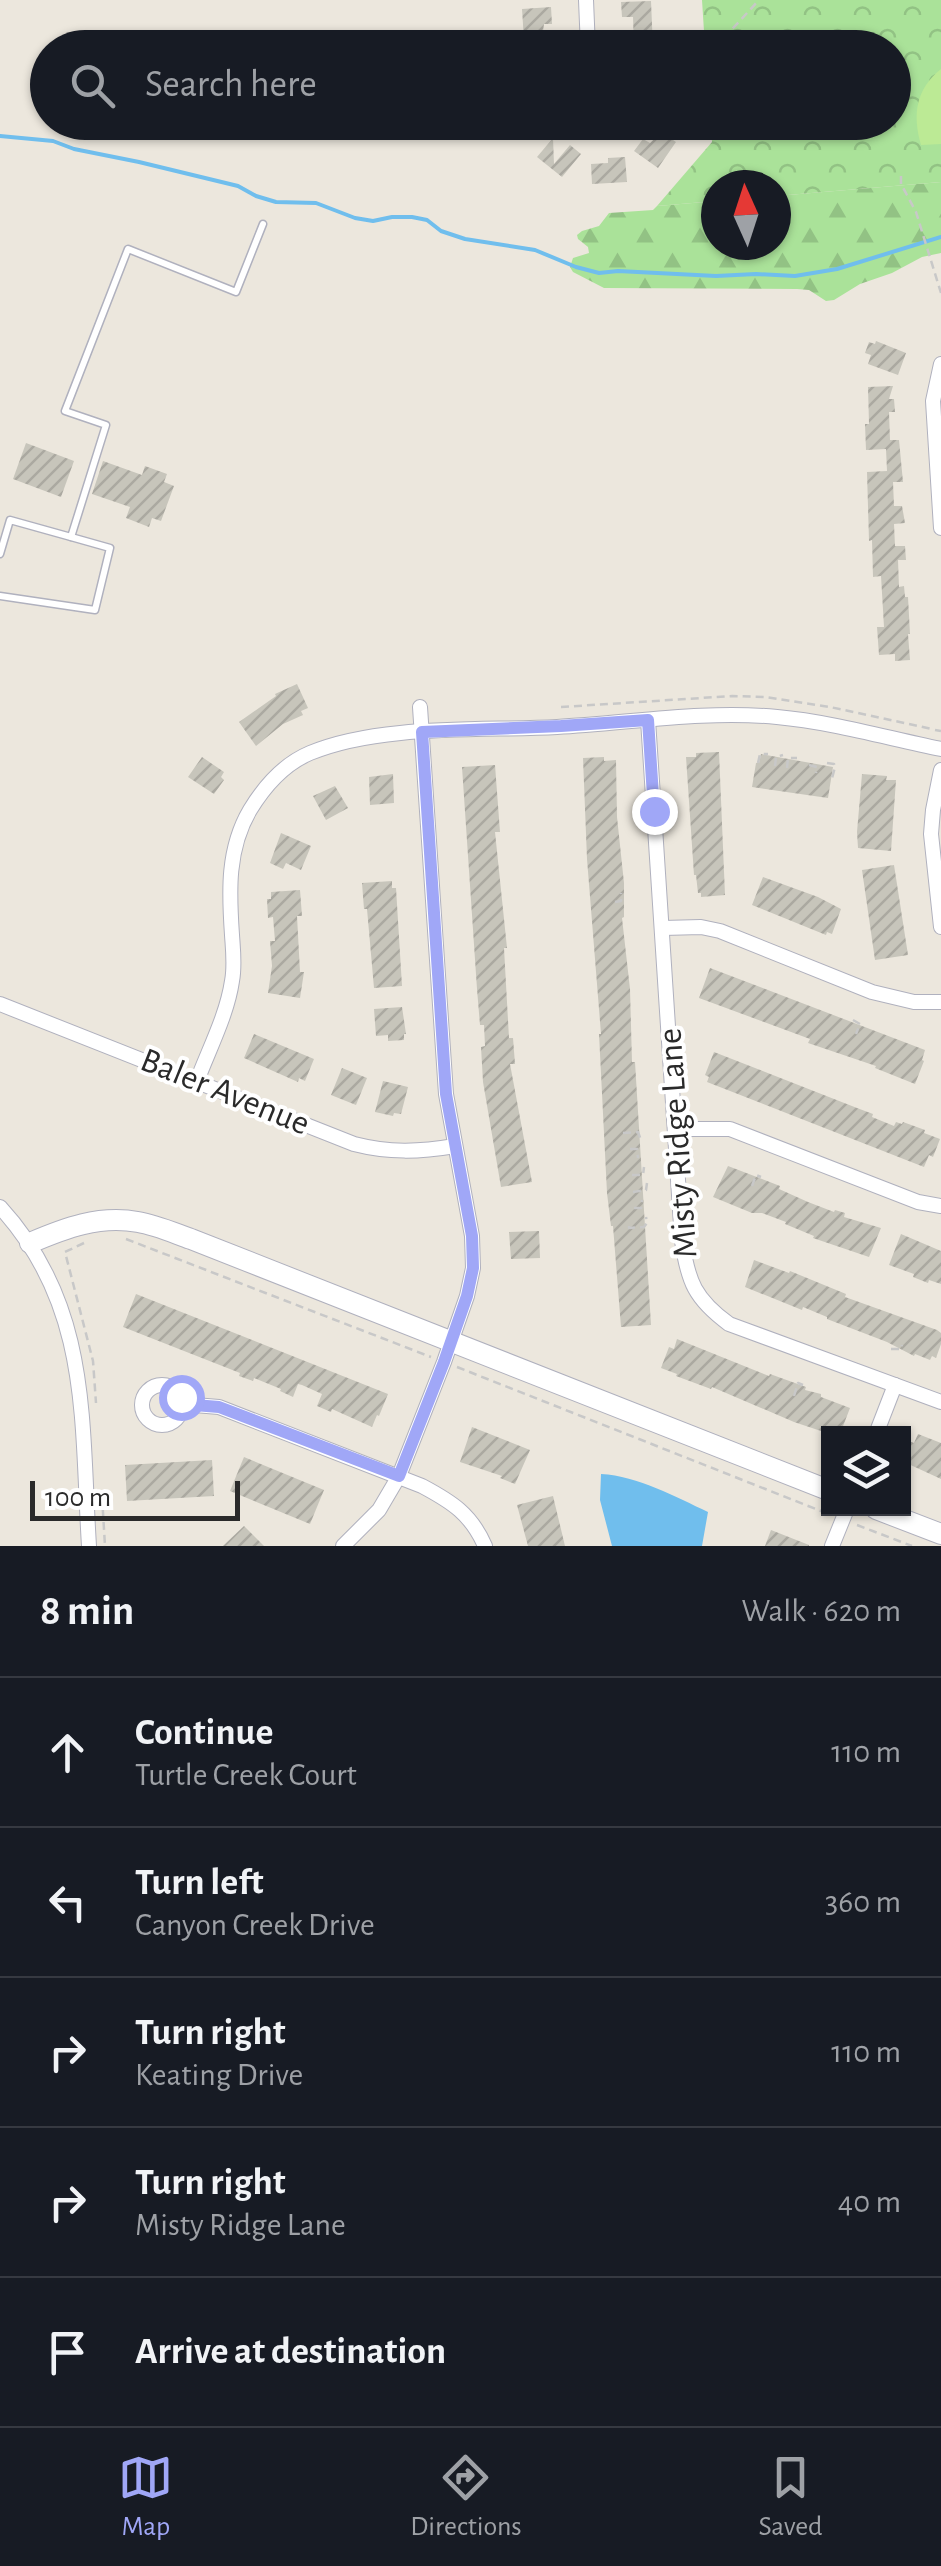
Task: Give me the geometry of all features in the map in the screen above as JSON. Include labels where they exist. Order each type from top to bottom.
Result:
[{"type":"street","points":[[586,0],[587,30]]},
{"type":"street","points":[[941,364],[933,401],[941,528]]},
{"type":"street","points":[[343,1546],[380,1510],[399,1476],[451,1342],[473,1268],[472,1236],[446,1094],[420,707]]},
{"type":"street","points":[[197,1081],[233,977],[230,877],[236,836],[262,792],[280,772],[305,755],[359,739],[422,732],[774,716],[941,749]]},
{"type":"street","name":"Misty Ridge Lane","points":[[648,720],[682,1241],[694,1290],[709,1310],[729,1324],[941,1402]]},
{"type":"street","points":[[941,770],[931,834],[941,927]]},
{"type":"street","points":[[663,928],[701,927],[720,932],[893,998],[941,1002]]},
{"type":"street","name":"Baler Avenue","points":[[0,1004],[354,1144],[407,1152],[455,1146]]},
{"type":"street","points":[[675,1129],[730,1129],[918,1202],[941,1206]]},
{"type":"street","points":[[0,1207],[42,1263],[72,1345],[80,1393],[89,1546]]},
{"type":"street","points":[[30,1244],[98,1220],[140,1222],[821,1487]]},
{"type":"street","points":[[879,1426],[895,1385]]},
{"type":"street","points":[[182,1404],[219,1407],[399,1476],[452,1502],[485,1546]]},
{"type":"street","points":[[832,1546],[843,1516]]},
{"type":"street","points":[[896,1516],[941,1534]]},
{"type":"lane","points":[[71,537],[106,425],[65,411],[128,250],[236,292],[263,224]]},
{"type":"lane","points":[[0,554],[10,520],[110,548],[94,610],[0,596]]},
{"type":"path","points":[[731,30],[759,0]]},
{"type":"path","points":[[901,176],[941,293]]},
{"type":"path","points":[[758,763],[760,754],[768,754]]},
{"type":"path","points":[[775,766],[776,757],[782,755]]},
{"type":"path","points":[[786,768],[788,758],[797,758]]},
{"type":"path","points":[[827,762],[836,767],[832,782]]},
{"type":"path","points":[[809,765],[816,767],[816,773]]},
{"type":"path","points":[[615,902],[622,901],[621,894]]},
{"type":"path","points":[[853,1020],[860,1024],[856,1034]]},
{"type":"path","points":[[622,1133],[638,1132],[642,1140]]},
{"type":"path","points":[[630,1149],[636,1150],[638,1158]]},
{"type":"path","points":[[632,1174],[643,1174],[644,1168]]},
{"type":"path","points":[[752,1186],[756,1175],[761,1177]]},
{"type":"path","points":[[633,1192],[646,1190],[647,1183]]},
{"type":"path","points":[[634,1208],[641,1208],[642,1200]]},
{"type":"path","points":[[629,1226],[644,1227],[646,1217]]},
{"type":"path","points":[[122,1238],[431,1356]]},
{"type":"path","points":[[65,1252],[88,1241]]},
{"type":"path","points":[[892,1349],[902,1345]]},
{"type":"path","points":[[458,1367],[821,1511]]},
{"type":"path","points":[[794,1396],[798,1383],[803,1385]]},
{"type":"path","points":[[859,1526],[912,1546]]},
{"type":"green space","points":[[702,0],[941,0],[941,182],[791,195],[791,170],[701,170],[701,202],[657,206],[712,140],[911,140],[911,30],[704,30]]},
{"type":"green space","points":[[941,69],[941,144],[921,145],[918,103],[926,85]]},
{"type":"green space","points":[[941,182],[941,253],[922,257],[826,301],[809,290],[797,289],[604,288],[570,267],[573,258],[589,253],[577,235],[599,226],[609,213],[701,202],[701,260],[791,260],[791,195]]},
{"type":"water","points":[[601,1474],[643,1483],[708,1512],[702,1546],[612,1546],[600,1500]]},
{"type":"building","points":[[651,1],[652,30],[633,30],[633,17],[622,17],[621,2]]},
{"type":"building","points":[[551,7],[552,24],[544,24],[543,30],[523,30],[522,9]]},
{"type":"building","points":[[551,140],[554,164],[570,145],[581,154],[562,177],[537,157]]},
{"type":"building","points":[[642,140],[676,142],[658,168],[634,151]]},
{"type":"building","points":[[625,157],[627,182],[592,184],[591,164]]},
{"type":"building","points":[[869,342],[906,353],[898,375],[868,364],[871,355],[865,353]]},
{"type":"building","points":[[893,386],[889,399],[894,399],[895,412],[889,412],[890,440],[899,440],[903,482],[893,482],[894,506],[902,506],[905,523],[894,524],[895,546],[905,546],[906,560],[898,560],[899,587],[904,586],[908,597],[910,634],[910,660],[895,661],[895,654],[879,655],[877,627],[884,627],[881,576],[873,577],[872,540],[869,541],[867,472],[887,471],[886,449],[866,450],[865,424],[869,424],[868,387]]},
{"type":"building","points":[[26,443],[74,461],[61,497],[13,479]]},
{"type":"building","points":[[103,461],[142,475],[145,466],[167,474],[164,482],[174,486],[161,521],[152,518],[149,527],[126,518],[130,507],[92,494]]},
{"type":"building","points":[[297,684],[308,708],[256,746],[239,722],[275,694]]},
{"type":"building","points":[[719,752],[725,895],[701,897],[694,875],[686,757]]},
{"type":"building","points":[[761,754],[833,767],[828,798],[752,787]]},
{"type":"building","points":[[202,757],[224,772],[224,780],[214,794],[188,777]]},
{"type":"building","points":[[604,757],[604,761],[616,760],[624,883],[622,918],[651,1325],[621,1327],[607,1193],[583,758]]},
{"type":"building","points":[[495,765],[500,832],[495,832],[507,948],[509,1038],[513,1038],[515,1064],[510,1064],[532,1182],[501,1187],[483,1082],[484,1025],[480,1025],[462,767]]},
{"type":"building","points":[[393,774],[394,803],[370,805],[369,777]]},
{"type":"building","points":[[862,774],[896,780],[891,851],[858,848]]},
{"type":"building","points":[[335,786],[348,808],[326,820],[313,796]]},
{"type":"building","points":[[281,833],[311,846],[301,870],[286,863],[283,869],[270,863]]},
{"type":"building","points":[[894,865],[908,955],[875,960],[862,870]]},
{"type":"building","points":[[763,877],[841,909],[832,934],[752,905]]},
{"type":"building","points":[[392,881],[392,888],[396,888],[402,986],[374,988],[362,883]]},
{"type":"building","points":[[300,890],[302,916],[297,916],[300,972],[304,972],[300,998],[268,993],[270,941],[275,941],[267,899],[271,899],[271,892]]},
{"type":"building","points":[[710,968],[925,1050],[915,1084],[699,998]]},
{"type":"building","points":[[402,1007],[404,1040],[388,1041],[388,1035],[376,1036],[374,1009]]},
{"type":"building","points":[[254,1034],[314,1059],[305,1081],[299,1078],[298,1082],[244,1058]]},
{"type":"building","points":[[714,1052],[873,1114],[872,1117],[894,1126],[903,1122],[925,1130],[924,1133],[940,1139],[933,1157],[929,1155],[924,1167],[707,1082],[709,1077],[705,1075]]},
{"type":"building","points":[[342,1068],[367,1078],[356,1105],[331,1095]]},
{"type":"building","points":[[383,1081],[408,1087],[401,1114],[375,1112]]},
{"type":"building","points":[[728,1166],[780,1186],[779,1189],[808,1202],[845,1213],[844,1217],[881,1228],[869,1257],[713,1197]]},
{"type":"building","points":[[539,1231],[540,1258],[511,1259],[509,1232]]},
{"type":"building","points":[[901,1234],[941,1251],[941,1284],[929,1280],[928,1283],[889,1265]]},
{"type":"building","points":[[754,1260],[937,1330],[941,1333],[941,1344],[936,1358],[914,1356],[803,1307],[802,1310],[745,1287]]},
{"type":"building","points":[[136,1294],[388,1394],[379,1416],[372,1427],[317,1406],[322,1394],[302,1385],[298,1384],[293,1397],[123,1327]]},
{"type":"building","points":[[677,1339],[806,1387],[805,1390],[850,1408],[843,1426],[821,1426],[821,1431],[676,1376],[661,1368],[669,1347],[674,1349]]},
{"type":"building","points":[[472,1427],[530,1450],[515,1484],[460,1462]]},
{"type":"building","points":[[918,1434],[941,1443],[941,1479],[911,1465],[911,1442],[914,1443]]},
{"type":"building","points":[[244,1457],[324,1490],[310,1524],[230,1491]]},
{"type":"building","points":[[212,1460],[214,1496],[127,1501],[125,1465]]},
{"type":"building","points":[[553,1496],[565,1546],[528,1546],[517,1505]]},
{"type":"building","points":[[244,1526],[264,1546],[223,1546]]},
{"type":"building","points":[[771,1530],[809,1545],[809,1546],[765,1546]]},
{"type":"waterway","points":[[0,136],[30,139]]},
{"type":"waterway","points":[[42,140],[238,186],[276,202],[316,203],[373,221],[392,217],[427,220],[441,231],[465,239],[535,250],[599,273],[795,276],[837,269],[941,237]]},
{"type":"route","points":[[181,1397],[182,1404],[219,1407],[399,1476],[444,1362],[467,1296],[473,1268],[472,1236],[446,1094],[422,732],[648,720],[654,811]]}]
